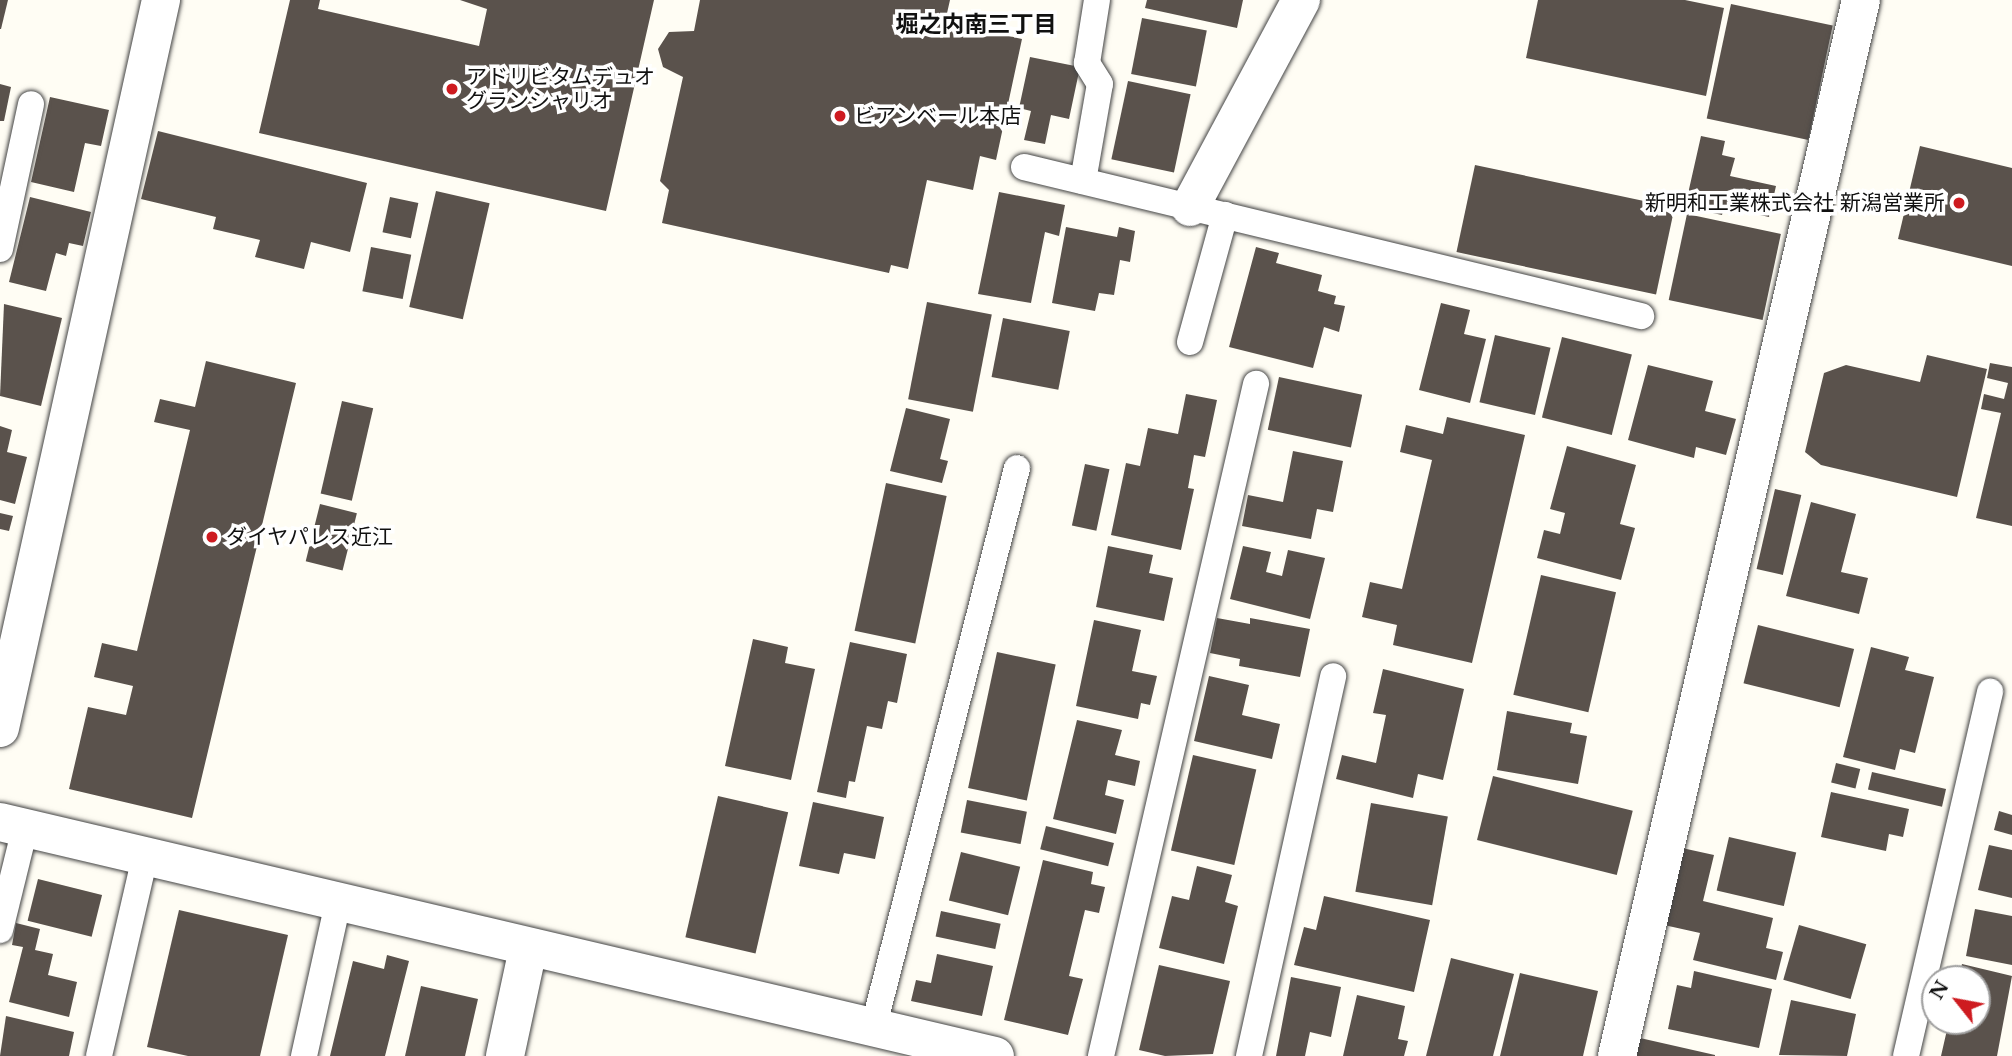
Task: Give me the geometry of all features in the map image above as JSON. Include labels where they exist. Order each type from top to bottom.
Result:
[{"type":"street","points":[[0,728],[161,0]]},
{"type":"street","points":[[1207,211],[1301,0]]},
{"type":"street","points":[[1617,1056],[1861,0]]},
{"type":"street","points":[[12,825],[528,949],[890,1040],[995,1056]]},
{"type":"street","points":[[505,1056],[528,949]]},
{"type":"lane","points":[[1083,181],[1100,84],[1087,63],[1097,0]]},
{"type":"lane","points":[[0,249],[32,104]]},
{"type":"lane","points":[[1024,167],[1641,316]]},
{"type":"lane","points":[[1189,342],[1207,211]]},
{"type":"lane","points":[[1101,1056],[1256,384]]},
{"type":"lane","points":[[890,1040],[1017,468]]},
{"type":"lane","points":[[1249,1056],[1333,676]]},
{"type":"lane","points":[[1906,1056],[1990,692]]},
{"type":"lane","points":[[0,930],[12,825]]},
{"type":"lane","points":[[99,1056],[145,857]]},
{"type":"lane","points":[[304,1056],[338,903]]},
{"type":"building","points":[[0,0],[8,0],[1,29],[0,29]]},
{"type":"building","name":"アドリビタムデュオ グランシャリオ","points":[[290,0],[320,0],[318,9],[479,46],[487,9],[460,0],[654,0],[606,211],[259,133]]},
{"type":"building","name":"ビアンベール本店","points":[[700,0],[950,0],[945,22],[1022,39],[996,160],[980,156],[973,190],[927,180],[908,269],[891,265],[889,273],[662,223],[669,190],[660,181],[683,77],[663,67],[658,49],[669,32],[694,31]]},
{"type":"building","points":[[1147,0],[1243,0],[1237,28],[1145,8]]},
{"type":"building","points":[[1538,0],[1685,0],[1724,8],[1706,96],[1526,58]]},
{"type":"building","points":[[1731,4],[1833,26],[1808,140],[1707,118]]},
{"type":"building","points":[[1142,18],[1207,31],[1196,87],[1131,74]]},
{"type":"building","points":[[1030,57],[1080,67],[1069,119],[1051,115],[1045,144],[1024,140],[1031,111],[1019,108]]},
{"type":"building","points":[[1128,81],[1191,94],[1174,173],[1111,159]]},
{"type":"building","points":[[0,84],[11,87],[4,121],[0,121]]},
{"type":"building","points":[[50,97],[109,110],[101,146],[85,143],[74,192],[31,182]]},
{"type":"building","points":[[158,131],[367,183],[350,252],[311,242],[304,269],[255,257],[260,240],[213,229],[216,217],[141,199]]},
{"type":"building","points":[[1701,136],[1725,141],[1722,155],[1735,158],[1730,176],[1776,186],[1769,217],[1724,207],[1722,215],[1685,207]]},
{"type":"building","name":"新明和工業株式会社 新潟営業所","points":[[1920,146],[2012,168],[2012,266],[1898,239]]},
{"type":"building","points":[[1475,165],[1675,207],[1656,294],[1456,252]]},
{"type":"building","points":[[436,191],[490,203],[463,319],[409,307]]},
{"type":"building","points":[[999,192],[1065,205],[1059,236],[1045,232],[1031,303],[978,294]]},
{"type":"building","points":[[30,197],[91,212],[83,246],[69,243],[66,256],[56,253],[46,291],[9,282]]},
{"type":"building","points":[[390,197],[418,203],[411,238],[383,232]]},
{"type":"building","points":[[1687,214],[1781,234],[1763,320],[1669,300]]},
{"type":"building","points":[[1066,227],[1117,237],[1119,227],[1135,231],[1130,262],[1120,260],[1114,295],[1099,293],[1095,311],[1052,303]]},
{"type":"building","points":[[371,247],[411,255],[403,299],[362,291]]},
{"type":"building","points":[[1256,247],[1279,253],[1276,263],[1322,275],[1318,291],[1336,296],[1334,304],[1345,306],[1339,332],[1324,327],[1313,368],[1229,347]]},
{"type":"building","points":[[927,302],[992,315],[973,412],[908,399]]},
{"type":"building","points":[[1441,303],[1470,310],[1464,334],[1486,339],[1470,403],[1419,390]]},
{"type":"building","points":[[4,304],[62,318],[41,406],[0,396]]},
{"type":"building","points":[[1003,318],[1070,331],[1058,390],[992,377]]},
{"type":"building","points":[[1495,335],[1551,348],[1535,415],[1479,402]]},
{"type":"building","points":[[1562,337],[1632,354],[1612,435],[1542,418]]},
{"type":"building","points":[[1927,355],[1987,369],[1957,497],[1821,465],[1805,452],[1824,373],[1846,365],[1920,382]]},
{"type":"building","name":"ダイヤパレス近江","points":[[206,361],[296,383],[192,818],[69,789],[88,707],[126,715],[133,686],[94,677],[102,643],[137,651],[190,430],[154,422],[160,399],[195,407]]},
{"type":"building","points":[[1990,363],[2012,367],[2012,526],[1976,518],[2001,413],[1981,409],[1984,394],[2004,399],[2008,383],[1987,378]]},
{"type":"building","points":[[1648,365],[1713,381],[1705,411],[1736,419],[1726,455],[1696,447],[1694,458],[1628,440]]},
{"type":"building","points":[[1279,377],[1362,395],[1351,447],[1268,430]]},
{"type":"building","points":[[1186,394],[1217,400],[1205,457],[1194,455],[1188,488],[1194,489],[1181,550],[1111,535],[1126,463],[1140,466],[1148,428],[1178,434]]},
{"type":"building","points":[[342,401],[373,408],[352,501],[321,494]]},
{"type":"building","points":[[906,408],[950,419],[940,459],[948,461],[942,483],[890,471]]},
{"type":"building","points":[[1447,417],[1525,435],[1472,663],[1393,645],[1397,625],[1362,617],[1370,582],[1402,589],[1432,460],[1400,452],[1406,425],[1443,434]]},
{"type":"building","points":[[0,426],[12,430],[7,452],[27,457],[15,504],[0,500]]},
{"type":"building","points":[[1567,446],[1636,465],[1620,524],[1635,528],[1621,580],[1537,558],[1544,530],[1560,534],[1565,513],[1550,509]]},
{"type":"building","points":[[1293,451],[1343,461],[1333,512],[1317,509],[1311,539],[1242,526],[1248,495],[1283,502]]},
{"type":"building","points":[[1085,464],[1109,469],[1096,531],[1072,526]]},
{"type":"building","points":[[886,483],[947,496],[915,644],[855,631]]},
{"type":"building","points":[[1775,489],[1801,495],[1783,575],[1757,569]]},
{"type":"building","points":[[1811,502],[1856,514],[1841,572],[1868,578],[1859,614],[1786,596]]},
{"type":"building","points":[[320,504],[357,513],[343,570],[306,561]]},
{"type":"building","points":[[0,513],[13,516],[9,531],[0,529]]},
{"type":"building","points":[[1108,546],[1153,555],[1149,573],[1173,578],[1164,621],[1096,607]]},
{"type":"building","points":[[1243,546],[1271,552],[1266,572],[1282,576],[1288,550],[1325,558],[1310,619],[1230,599]]},
{"type":"building","points":[[1541,575],[1616,592],[1588,712],[1513,695]]},
{"type":"building","points":[[1217,618],[1250,624],[1250,618],[1310,629],[1300,677],[1239,666],[1240,659],[1210,653]]},
{"type":"building","points":[[1094,620],[1141,630],[1132,671],[1157,676],[1150,705],[1141,703],[1138,719],[1076,706]]},
{"type":"building","points":[[1758,625],[1854,649],[1840,707],[1743,683]]},
{"type":"building","points":[[753,639],[788,647],[785,663],[815,669],[791,780],[725,766]]},
{"type":"building","points":[[850,642],[907,654],[897,703],[888,701],[882,729],[867,726],[855,782],[849,781],[846,798],[817,792]]},
{"type":"building","points":[[1871,647],[1909,657],[1905,670],[1934,677],[1915,753],[1900,749],[1895,770],[1843,757]]},
{"type":"building","points":[[997,652],[1056,664],[1027,800],[968,788]]},
{"type":"building","points":[[1383,669],[1464,689],[1443,780],[1418,774],[1413,798],[1336,779],[1342,755],[1376,763],[1386,715],[1373,713]]},
{"type":"building","points":[[1209,676],[1249,685],[1242,715],[1280,724],[1272,759],[1194,741]]},
{"type":"building","points":[[1507,711],[1572,723],[1570,733],[1587,736],[1578,784],[1497,770]]},
{"type":"building","points":[[1077,720],[1122,730],[1115,755],[1140,761],[1135,786],[1108,780],[1105,795],[1124,800],[1116,834],[1053,819]]},
{"type":"building","points":[[1193,755],[1256,770],[1234,865],[1171,850]]},
{"type":"building","points":[[1836,763],[1860,769],[1855,788],[1831,782]]},
{"type":"building","points":[[1872,772],[1946,789],[1942,807],[1868,790]]},
{"type":"building","points":[[1493,776],[1633,811],[1617,875],[1477,840]]},
{"type":"building","points":[[1831,792],[1909,809],[1903,837],[1889,834],[1886,851],[1821,837]]},
{"type":"building","points":[[718,796],[788,812],[756,953],[685,937]]},
{"type":"building","points":[[967,800],[1027,812],[1021,844],[961,832]]},
{"type":"building","points":[[813,802],[884,817],[875,859],[844,853],[839,874],[799,866]]},
{"type":"building","points":[[1371,803],[1448,817],[1432,905],[1355,892]]},
{"type":"building","points":[[1999,811],[2012,815],[2012,835],[1994,830]]},
{"type":"building","points":[[1046,826],[1114,843],[1108,866],[1040,849]]},
{"type":"building","points":[[1729,837],[1796,853],[1784,906],[1717,891]]},
{"type":"building","points":[[1989,845],[2012,850],[2012,898],[1978,890]]},
{"type":"building","points":[[1682,848],[1714,855],[1703,901],[1773,918],[1766,948],[1783,952],[1776,980],[1693,960],[1700,933],[1664,925]]},
{"type":"building","points":[[961,852],[1020,867],[1008,915],[949,901]]},
{"type":"building","points":[[1043,860],[1093,872],[1091,884],[1105,887],[1099,913],[1085,910],[1069,976],[1083,979],[1068,1035],[1004,1020]]},
{"type":"building","points":[[1197,866],[1232,875],[1225,902],[1238,906],[1224,964],[1159,948],[1172,896],[1189,900]]},
{"type":"building","points":[[38,879],[102,895],[92,937],[28,921]]},
{"type":"building","points":[[1324,896],[1430,920],[1414,992],[1294,965],[1304,927],[1316,930]]},
{"type":"building","points":[[1975,909],[2012,916],[2012,965],[1966,956]]},
{"type":"building","points":[[179,910],[288,935],[260,1056],[188,1056],[147,1047]]},
{"type":"building","points":[[941,911],[1001,924],[995,949],[936,936]]},
{"type":"building","points":[[16,923],[40,929],[35,950],[53,954],[48,975],[77,982],[69,1017],[9,1002],[23,947],[12,945]]},
{"type":"building","points":[[1799,925],[1866,944],[1851,999],[1783,980]]},
{"type":"building","points":[[937,954],[993,966],[982,1016],[911,1001],[916,980],[931,983]]},
{"type":"building","points":[[387,955],[409,961],[385,1056],[330,1056],[353,961],[384,969]]},
{"type":"building","points":[[1451,958],[1514,974],[1493,1056],[1426,1056]]},
{"type":"building","points":[[1159,965],[1230,981],[1213,1054],[1165,1056],[1139,1050]]},
{"type":"building","points":[[1694,971],[1772,989],[1759,1048],[1668,1029],[1677,985],[1691,988]]},
{"type":"building","points":[[1991,971],[2012,976],[1997,1056],[1941,1056],[1946,1035],[1991,1035]]},
{"type":"building","points":[[1520,973],[1598,991],[1583,1056],[1500,1056]]},
{"type":"building","points":[[1291,977],[1341,987],[1331,1037],[1310,1032],[1305,1056],[1276,1056]]},
{"type":"building","points":[[421,986],[478,999],[465,1056],[405,1056]]},
{"type":"building","points":[[1357,995],[1405,1006],[1398,1039],[1408,1041],[1404,1056],[1343,1056]]},
{"type":"building","points":[[1791,1000],[1856,1014],[1847,1056],[1779,1055]]},
{"type":"building","points":[[6,1016],[74,1032],[69,1056],[0,1056]]},
{"type":"building","points":[[1640,1038],[1715,1055],[1715,1056],[1636,1056]]},
{"type":"place","name":"アドリビタムデュオ グランシャリオ","points":[[452,89]]},
{"type":"place","name":"ビアンベール本店","points":[[840,116]]},
{"type":"place","name":"新明和工業株式会社 新潟営業所","points":[[1959,203]]},
{"type":"place","name":"ダイヤパレス近江","points":[[212,537]]},
{"type":"district","name":"堀之内南三丁目","points":[[976,24]]}]
